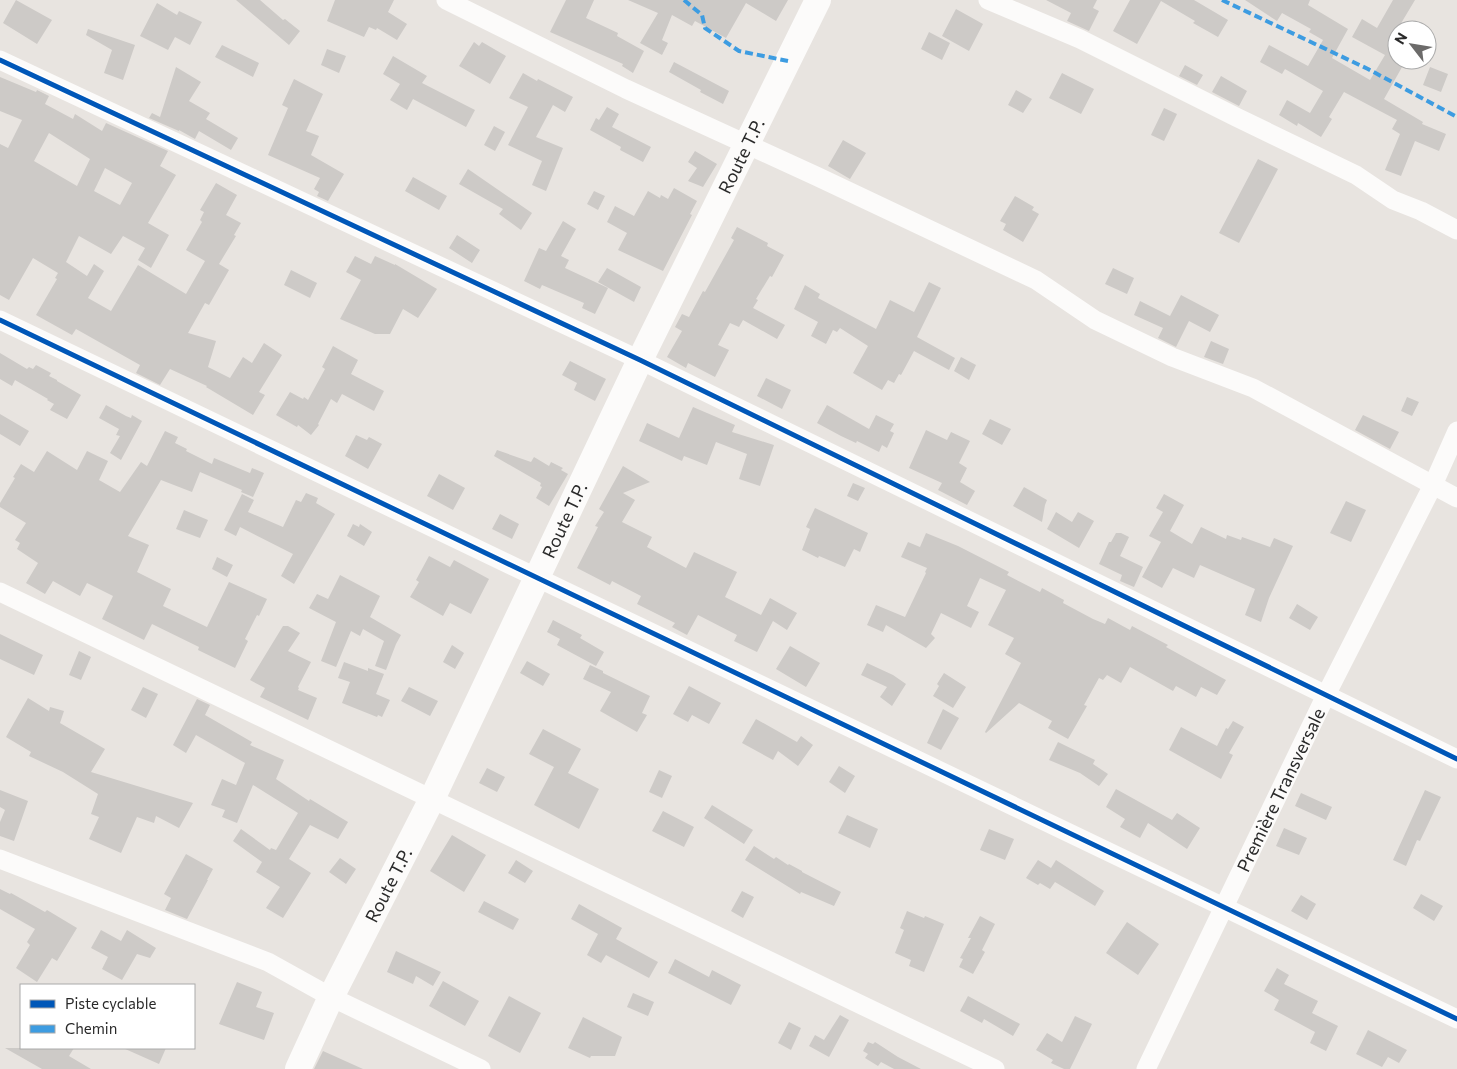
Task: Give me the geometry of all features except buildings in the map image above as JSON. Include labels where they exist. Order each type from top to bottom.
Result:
[{"type":"street","points":[[446,0],[626,89],[1036,280],[1094,320],[1172,357],[1253,388],[1457,498]]},
{"type":"street","name":"Route T.P.","points":[[298,1069],[332,997],[432,799],[640,360],[818,0]]},
{"type":"street","points":[[988,0],[1080,39],[1140,68],[1236,118],[1356,175],[1393,200],[1422,210],[1457,230]]},
{"type":"street","points":[[0,60],[640,360],[1457,759]]},
{"type":"street","points":[[0,320],[1457,1018]]},
{"type":"street","name":"Première Transversale","points":[[1146,1069],[1326,695],[1433,485],[1457,431]]},
{"type":"street","points":[[0,592],[995,1069]]},
{"type":"street","points":[[0,859],[268,962],[332,997],[480,1069]]},
{"type":"marked path","points":[[684,0],[702,15],[705,28],[739,51],[788,61]]},
{"type":"marked path","points":[[1222,0],[1368,69],[1457,117]]},
{"type":"cycle path","points":[[0,60],[640,360],[1457,759]]},
{"type":"cycle path","points":[[0,320],[1457,1019]]}]
